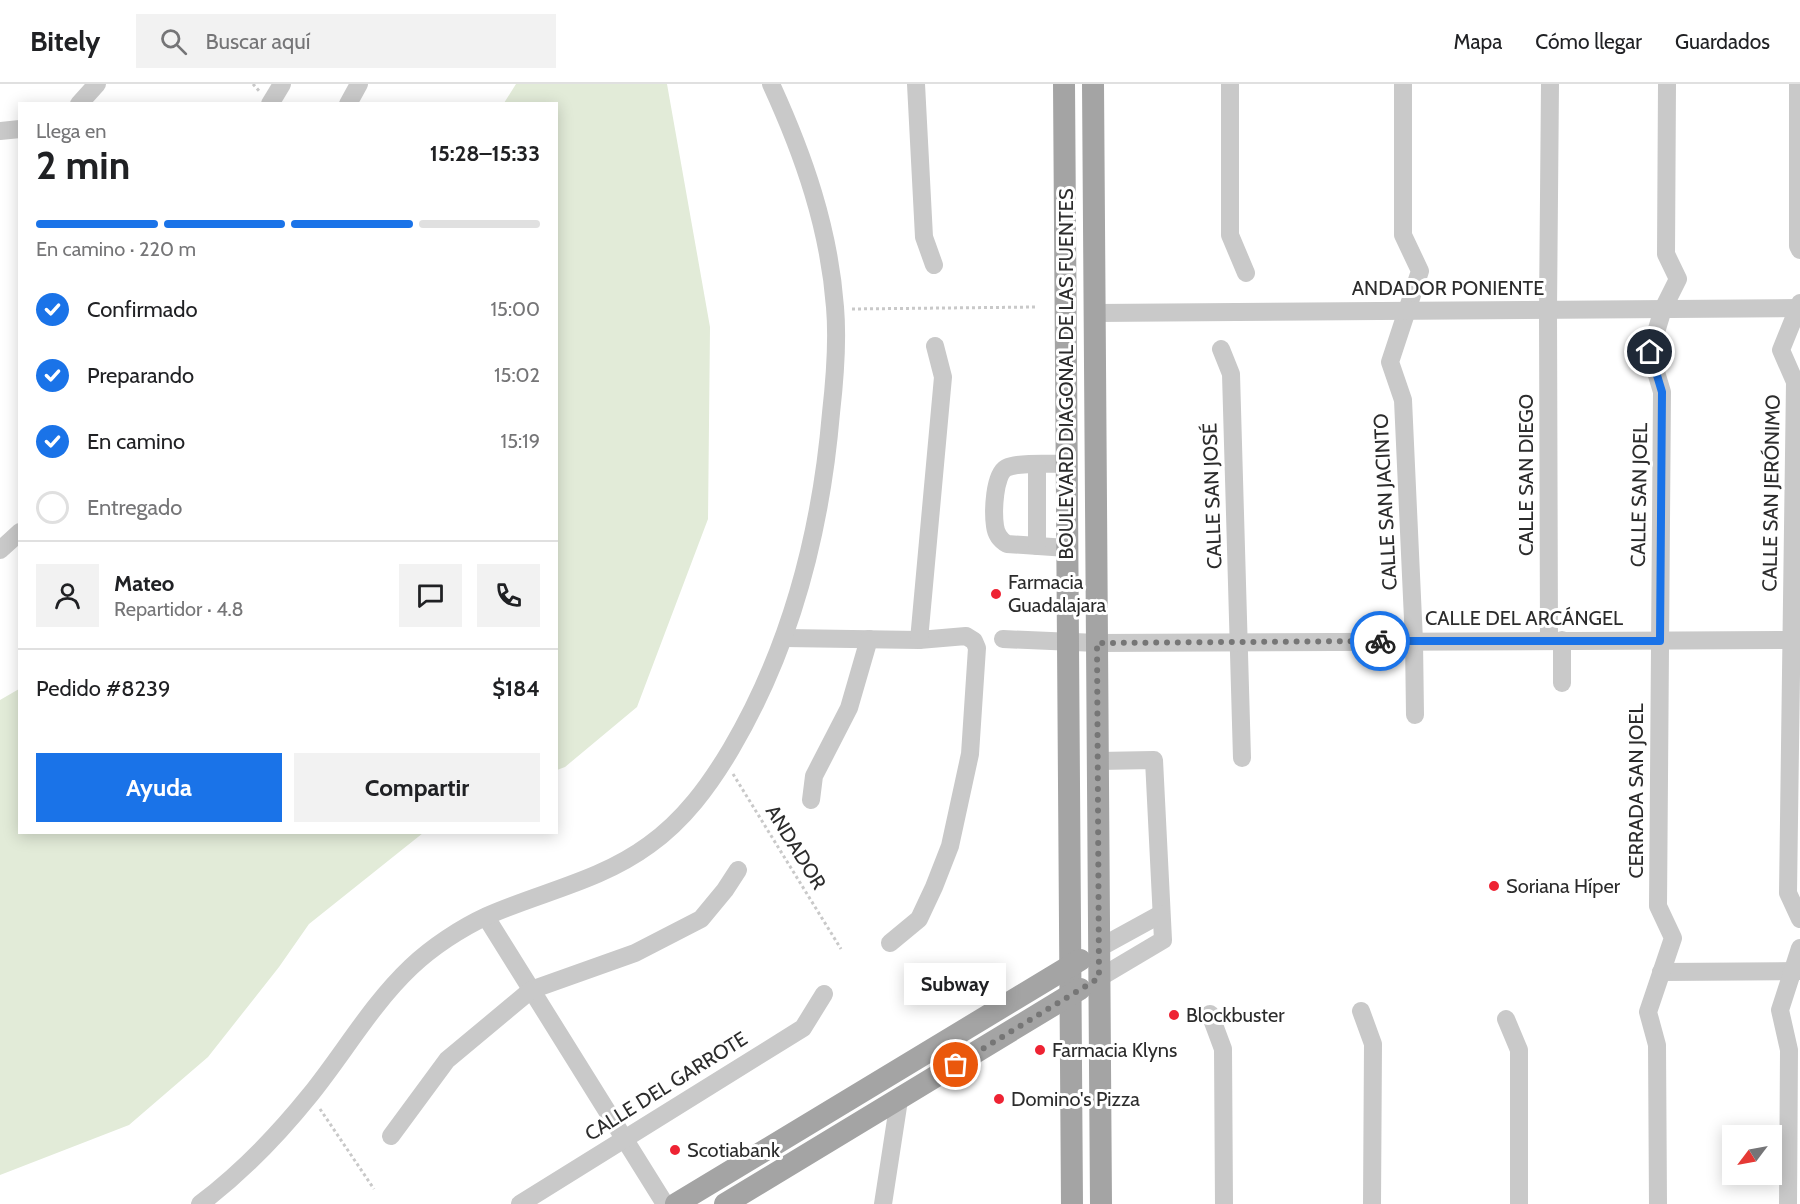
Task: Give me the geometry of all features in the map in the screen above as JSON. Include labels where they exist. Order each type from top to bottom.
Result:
[{"type":"main road","name":"BOULEVARD DIAGONAL DE LAS FUENTES","points":[[1064,84],[1072,1204]]},
{"type":"main road","name":"BOULEVARD DIAGONAL DE LAS FUENTES","points":[[1093,84],[1101,1204]]},
{"type":"main road","points":[[676,1204],[1099,948]]},
{"type":"main road","points":[[725,1204],[1099,978]]},
{"type":"street","points":[[81,102],[97,84]]},
{"type":"street","points":[[271,102],[282,84]]},
{"type":"street","points":[[349,102],[359,84]]},
{"type":"street","points":[[200,1204],[225,1185],[259,1153],[310,1095],[382,999],[412,966],[449,938],[486,917],[618,866],[650,845],[678,821],[710,783],[750,716],[785,638],[806,563],[820,501],[835,376],[835,309],[829,257],[817,200],[795,138],[771,84]]},
{"type":"street","points":[[916,84],[924,237],[934,265]]},
{"type":"street","points":[[1230,84],[1230,235],[1246,273]]},
{"type":"street","points":[[1403,84],[1403,235],[1420,271],[1407,310]]},
{"type":"street","name":"CALLE SAN DIEGO","points":[[1550,84],[1548,310],[1555,641],[1562,683]]},
{"type":"street","points":[[1663,309],[1678,279],[1666,254],[1667,84]]},
{"type":"street","points":[[1798,84],[1798,246],[1800,250]]},
{"type":"street","points":[[0,131],[18,129]]},
{"type":"street","name":"ANDADOR PONIENTE","points":[[1095,312],[1548,310],[1799,306]]},
{"type":"street","name":"CALLE SAN JERÓNIMO","points":[[1799,306],[1781,350],[1795,382],[1796,640],[1788,893],[1800,919]]},
{"type":"street","name":"CALLE SAN JOEL","points":[[1660,641],[1662,392],[1650,352],[1663,309]]},
{"type":"street","name":"CALLE SAN JACINTO","points":[[1407,310],[1390,362],[1403,400],[1414,641],[1415,715]]},
{"type":"street","points":[[919,640],[943,377],[935,346]]},
{"type":"street","name":"CALLE SAN JOSÉ","points":[[1221,349],[1231,374],[1242,758]]},
{"type":"street","points":[[1066,464],[1009,466],[1000,472],[997,480],[994,525],[1001,540],[1007,544],[1068,548]]},
{"type":"street","points":[[1037,465],[1037,546]]},
{"type":"street","points":[[0,550],[18,534]]},
{"type":"street","points":[[785,638],[919,640],[966,636],[974,641],[977,648],[970,754],[950,846],[919,920],[890,943]]},
{"type":"street","points":[[811,800],[814,776],[849,708],[869,639]]},
{"type":"street","name":"CALLE DEL ARCÁNGEL","points":[[1003,639],[1068,643],[1796,640]]},
{"type":"street","name":"CERRADA SAN JOEL","points":[[1660,641],[1658,906],[1673,938],[1661,972]]},
{"type":"street","points":[[1098,761],[1154,760],[1163,940],[1099,978]]},
{"type":"street","points":[[391,1136],[447,1060],[531,990],[635,953],[701,919],[738,870]]},
{"type":"street","points":[[1099,948],[1161,914]]},
{"type":"street","points":[[486,917],[665,1204]]},
{"type":"street","points":[[1788,1204],[1789,1050],[1780,1010],[1796,971],[1800,948]]},
{"type":"street","points":[[1658,1204],[1657,1045],[1648,1012],[1661,972],[1796,971]]},
{"type":"street","name":"CALLE DEL GARROTE","points":[[520,1204],[802,1028],[824,994]]},
{"type":"street","points":[[1361,1011],[1373,1044],[1372,1204]]},
{"type":"street","points":[[1210,1014],[1223,1049],[1224,1204]]},
{"type":"street","points":[[1506,1019],[1519,1050],[1520,1204]]},
{"type":"street","points":[[883,1204],[898,1100]]},
{"type":"path","points":[[835,309],[1037,307]]},
{"type":"path","name":"ANDADOR","points":[[724,760],[842,949]]},
{"type":"path","points":[[310,1095],[374,1189]]},
{"type":"green space","points":[[516,84],[667,84],[710,327],[708,519],[637,707],[565,767],[558,770],[558,102],[505,102]]},
{"type":"green space","points":[[18,690],[18,834],[422,834],[309,924],[279,967],[208,1057],[129,1125],[0,1175],[0,700]]},
{"type":"way so far","points":[[956,1065],[1099,978],[1097,643],[1380,641]]},
{"type":"place","name":"Farmacia Guadalajara","points":[[996,594]]},
{"type":"place","name":"Soriana Híper","points":[[1494,886]]},
{"type":"place","name":"Blockbuster","points":[[1174,1015]]},
{"type":"place","name":"Farmacia Klyns","points":[[1040,1050]]},
{"type":"place","name":"Subway","points":[[956,1065]]},
{"type":"place","name":"Domino's Pizza","points":[[999,1099]]},
{"type":"place","name":"Scotiabank","points":[[675,1150]]},
{"type":"route","points":[[1380,641],[1660,641],[1662,392],[1650,352]]}]
